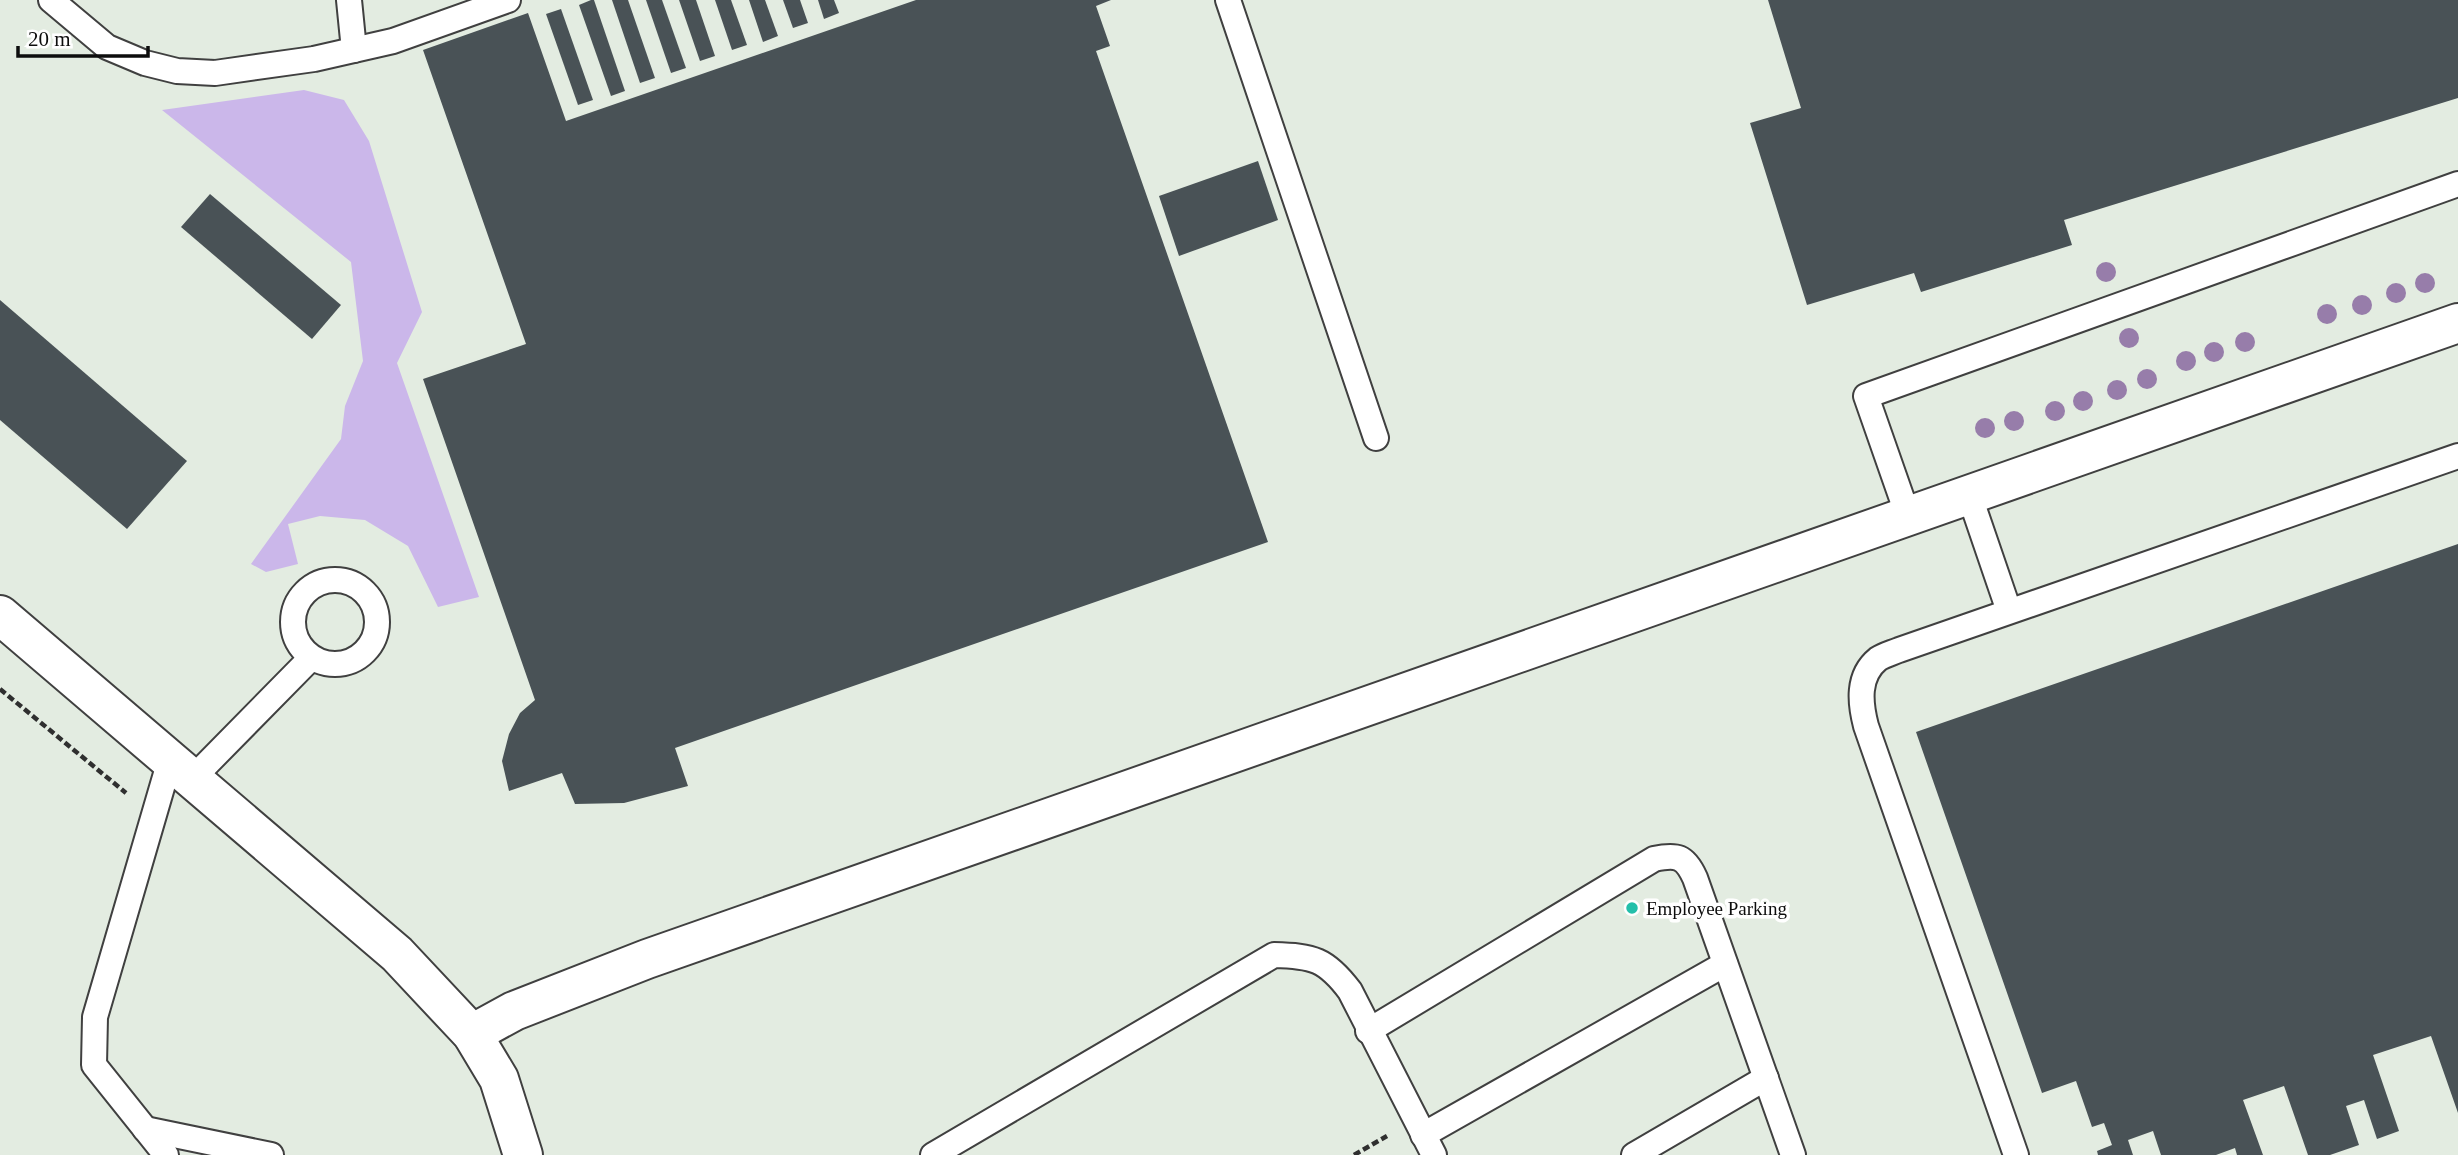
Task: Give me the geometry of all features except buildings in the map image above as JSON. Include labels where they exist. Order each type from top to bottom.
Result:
[{"type":"street","points":[[472,1034],[514,1011],[647,959],[2458,323]]},
{"type":"street","points":[[0,615],[397,954],[472,1034],[499,1079],[523,1155]]},
{"type":"lane","points":[[51,0],[107,47],[145,63],[177,71],[215,73],[314,59],[393,41],[508,0]]},
{"type":"lane","points":[[349,0],[354,50]]},
{"type":"lane","points":[[1228,0],[1376,438]]},
{"type":"lane","points":[[1908,516],[1866,396],[2458,184]]},
{"type":"lane","points":[[2016,1155],[1866,726],[1859,702],[1865,678],[1878,660],[1899,650],[2458,456]]},
{"type":"lane","points":[[1969,494],[2009,611]]},
{"type":"lane","points":[[166,1155],[94,1065],[96,1017],[154,816],[181,769],[311,658]]},
{"type":"lane","points":[[1368,1031],[1654,859],[1679,857],[1689,865],[1793,1155]]},
{"type":"lane","points":[[933,1155],[1274,956],[1305,956],[1334,970],[1350,990],[1368,1031],[1429,1145],[1725,964]]},
{"type":"lane","points":[[1634,1155],[1766,1077]]},
{"type":"lane","points":[[145,1129],[271,1155]]},
{"type":"path","points":[[0,689],[154,816]]},
{"type":"shaded area","points":[[0,0],[2458,0],[2458,1155],[0,1155]]},
{"type":"shaded area","points":[[304,90],[344,100],[369,141],[422,312],[397,363],[479,597],[438,607],[408,546],[365,520],[320,516],[288,524],[298,564],[266,572],[251,564],[341,439],[345,406],[363,361],[351,262],[162,110]]},
{"type":"place","name":"Employee Parking","points":[[1632,908]]}]
